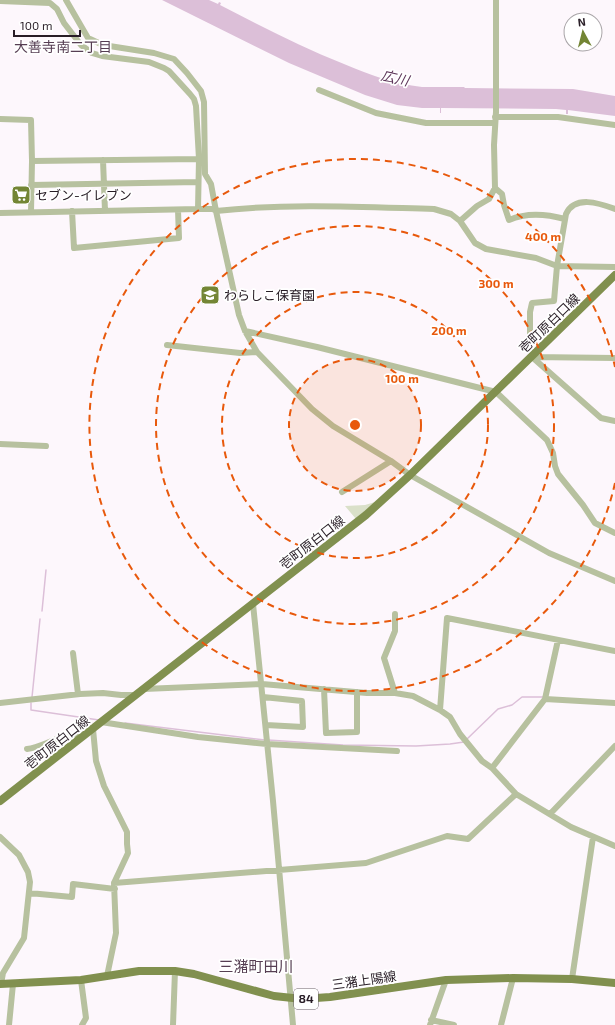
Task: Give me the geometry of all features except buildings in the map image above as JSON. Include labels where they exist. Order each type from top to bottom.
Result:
[{"type":"main road","name":"壱町原白口線","points":[[0,801],[366,515],[410,475],[615,275]]},
{"type":"main road","name":"三潴上陽線","points":[[1,984],[81,980],[139,971],[175,971],[194,974],[274,996],[302,999],[330,997],[446,980],[513,978],[572,979],[615,983]]},
{"type":"street","points":[[66,0],[88,38],[103,45],[154,53],[174,60],[187,73],[200,91],[204,102],[205,174],[211,184],[239,315],[245,331],[256,352],[312,409],[333,426],[391,461],[410,475],[549,553],[615,581]]},
{"type":"street","points":[[460,221],[477,206],[489,199],[495,188],[496,0]]},
{"type":"street","points":[[0,1],[44,2],[50,4],[57,9],[64,23],[81,45],[92,53],[109,57],[149,62],[169,71],[194,99],[197,118],[199,159],[198,209]]},
{"type":"street","points":[[319,90],[376,113],[426,123],[495,117],[558,117],[615,125]]},
{"type":"street","points":[[0,119],[32,120],[31,212]]},
{"type":"street","points":[[32,161],[199,159]]},
{"type":"street","points":[[103,160],[105,211]]},
{"type":"street","points":[[31,185],[198,182]]},
{"type":"street","points":[[495,188],[502,194],[509,220],[519,216],[537,214],[565,219]]},
{"type":"street","points":[[615,209],[590,202],[582,202],[568,208],[557,266],[554,301],[532,303],[530,312],[530,350],[533,356],[601,418],[615,421]]},
{"type":"street","points":[[0,213],[198,209],[213,209],[216,211],[254,207],[318,206],[434,209],[451,214],[460,221],[476,243],[486,249],[536,258],[557,266],[615,267]]},
{"type":"street","points":[[72,212],[74,248],[179,238],[178,210]]},
{"type":"street","points":[[245,331],[317,347],[496,392],[547,440],[553,453],[558,474],[596,523],[615,533]]},
{"type":"street","points":[[167,345],[240,353],[256,352]]},
{"type":"street","points":[[533,356],[615,358]]},
{"type":"street","points":[[0,444],[46,446]]},
{"type":"street","points":[[342,492],[391,461]]},
{"type":"street","points":[[253,604],[266,725],[293,1025]]},
{"type":"street","points":[[395,614],[394,631],[384,658],[395,693]]},
{"type":"street","points":[[440,710],[447,618],[615,651]]},
{"type":"street","points":[[492,768],[545,699],[558,640]]},
{"type":"street","points":[[73,653],[78,694]]},
{"type":"street","points":[[144,689],[262,684],[357,692],[395,693],[413,696],[450,717],[460,734],[482,761],[492,768],[516,794],[571,828],[615,846]]},
{"type":"street","points":[[324,689],[326,733],[358,732],[357,692]]},
{"type":"street","points":[[0,703],[78,694],[103,693],[136,695]]},
{"type":"street","points":[[263,697],[302,701],[303,727],[266,725]]},
{"type":"street","points":[[545,699],[615,703]]},
{"type":"street","points":[[101,722],[198,737],[267,744],[396,751]]},
{"type":"street","points":[[93,729],[96,761],[104,786],[127,832],[128,853],[114,886],[116,933],[107,976]]},
{"type":"street","points":[[27,749],[37,748],[53,740],[74,735],[81,738]]},
{"type":"street","points":[[550,814],[615,746]]},
{"type":"street","points":[[29,893],[72,897],[73,884],[114,886],[366,863],[447,836],[468,839],[516,794]]},
{"type":"street","points":[[0,837],[15,850],[24,863],[30,882],[24,938],[3,974],[1,984]]},
{"type":"street","points":[[572,979],[593,837]]},
{"type":"street","points":[[173,1025],[175,971]]},
{"type":"street","points":[[501,1025],[513,978]]},
{"type":"street","points":[[81,980],[86,1018],[82,1025]]},
{"type":"street","points":[[446,980],[431,1023],[454,1025]]},
{"type":"street","points":[[9,1025],[13,984]]},
{"type":"green space","points":[[375,502],[356,519],[345,506],[365,505]]},
{"type":"shaded area","points":[[162,0],[209,0],[218,4],[219,2],[221,3],[220,5],[312,51],[363,72],[392,81],[422,87],[573,89],[615,96],[615,116],[568,110],[568,114],[566,114],[566,110],[556,109],[441,108],[440,113],[440,108],[422,108],[397,105],[365,95],[289,63]]},
{"type":"waterway","points":[[42,611],[46,570]]},
{"type":"waterway","points":[[32,697],[40,619]]},
{"type":"waterway","points":[[467,739],[498,709],[512,705],[522,697],[543,697]]},
{"type":"waterway","points":[[31,703],[31,710],[99,720]]},
{"type":"waterway","points":[[125,723],[265,740]]},
{"type":"waterway","points":[[268,740],[343,745],[416,746],[464,742]]},
{"type":"place","name":"セブン-イレブン","points":[[21,195]]},
{"type":"place","name":"わらしこ保育園","points":[[210,295]]},
{"type":"district","name":"大善寺南二丁目","points":[[63,47]]},
{"type":"district","name":"三潴町田川","points":[[256,967]]},
{"type":"water label","name":"広川","points":[[395,78]]}]
